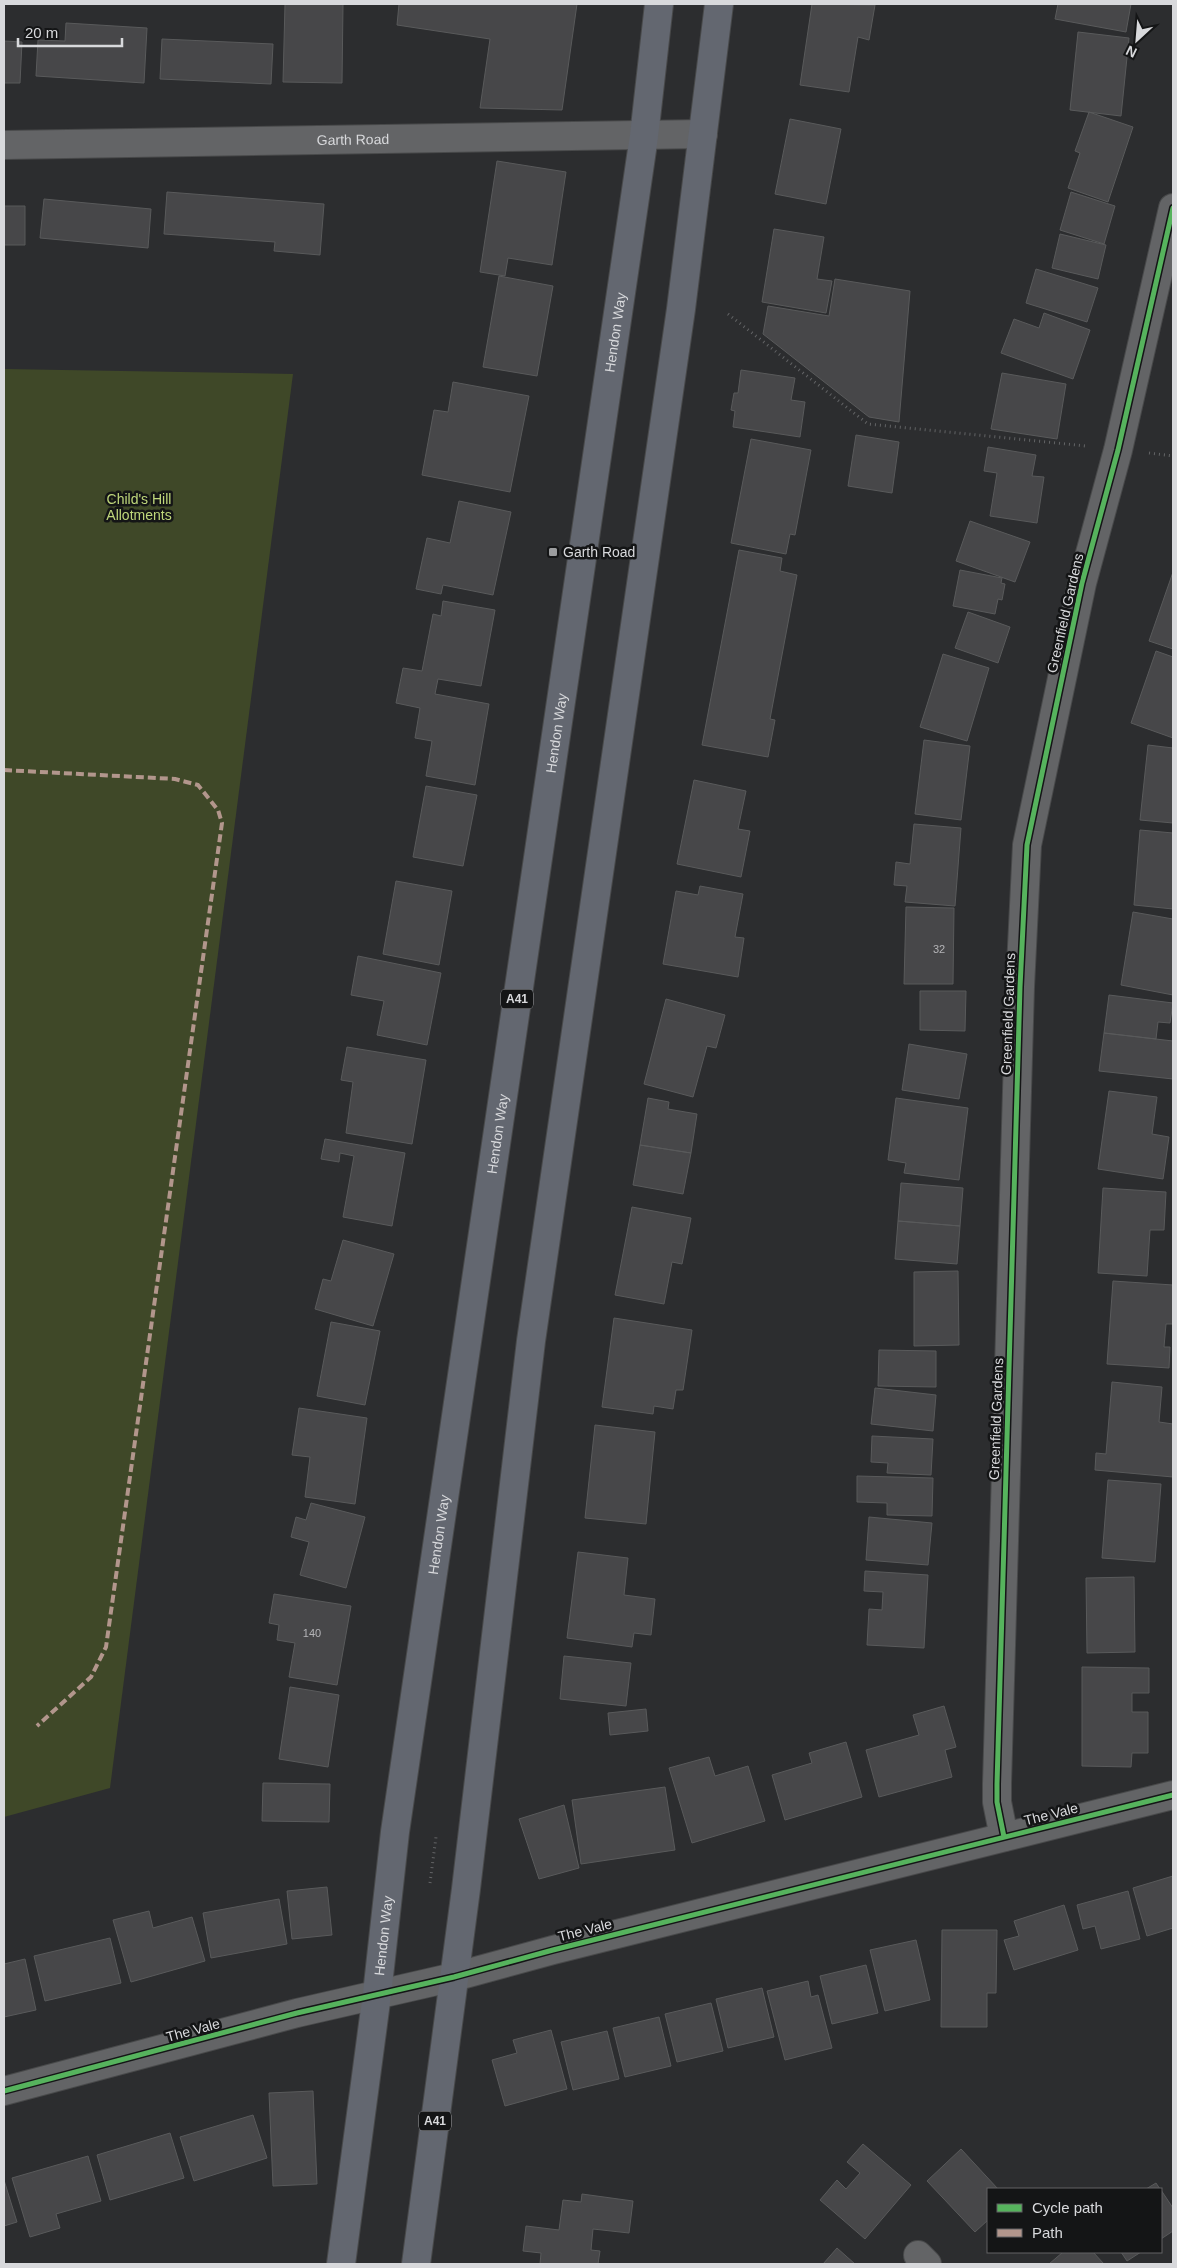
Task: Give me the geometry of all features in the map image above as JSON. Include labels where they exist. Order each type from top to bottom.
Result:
[{"type":"highway","name":"Hendon Way","points":[[341,2264],[377,1994],[395,1832],[644,136],[660,4]]},
{"type":"highway","name":"A41","points":[[416,2264],[454,1977],[530,1340],[679,319],[719,4]]},
{"type":"street","name":"Garth Road","points":[[4,145],[703,134]]},
{"type":"street","name":"Greenfield Gardens","points":[[1004,1837],[997,1802],[997,1784],[1020,987],[1027,845],[1082,583],[1118,450],[1173,208]]},
{"type":"street","name":"The Vale","points":[[4,2091],[377,1994],[454,1977],[553,1950],[1173,1796]]},
{"type":"path","points":[[728,314],[868,424],[1118,450]]},
{"type":"path","points":[[430,1883],[436,1837]]},
{"type":"green space","name":"Child's Hill Allotments","points":[[4,369],[293,374],[110,1788],[4,1817]]},
{"type":"building","points":[[285,4],[343,4],[342,83],[283,82]]},
{"type":"building","points":[[399,4],[577,4],[562,110],[480,108],[490,39],[397,25]]},
{"type":"building","points":[[812,4],[875,5],[869,40],[858,37],[849,92],[800,85]]},
{"type":"building","points":[[1058,4],[1131,4],[1126,32],[1055,19]]},
{"type":"building","points":[[66,23],[147,28],[144,83],[36,76],[38,40],[65,41]]},
{"type":"building","points":[[1078,32],[1129,38],[1121,116],[1070,110]]},
{"type":"building","points":[[162,39],[273,44],[271,84],[160,79]]},
{"type":"building","points":[[4,41],[22,42],[20,83],[4,83]]},
{"type":"building","points":[[1089,112],[1133,127],[1108,202],[1068,188],[1080,153],[1075,151]]},
{"type":"building","points":[[790,119],[841,129],[826,204],[775,194]]},
{"type":"building","points":[[497,161],[566,172],[552,265],[508,258],[505,276],[480,272]]},
{"type":"building","points":[[167,192],[324,204],[320,255],[274,251],[275,242],[164,234]]},
{"type":"building","points":[[1071,192],[1115,206],[1104,244],[1060,230]]},
{"type":"building","points":[[44,199],[151,209],[148,248],[40,238]]},
{"type":"building","points":[[4,206],[25,206],[25,245],[4,245]]},
{"type":"building","points":[[774,229],[824,237],[817,279],[832,281],[826,313],[762,302]]},
{"type":"building","points":[[1060,234],[1106,245],[1098,279],[1052,268]]},
{"type":"building","points":[[1036,269],[1098,288],[1087,322],[1026,303]]},
{"type":"building","points":[[499,276],[553,286],[537,376],[483,367]]},
{"type":"building","points":[[835,279],[910,291],[899,422],[869,417],[763,334],[768,306],[829,316]]},
{"type":"building","points":[[1044,313],[1090,330],[1073,379],[1001,353],[1014,319],[1039,328]]},
{"type":"building","points":[[741,370],[795,378],[791,400],[805,402],[800,437],[733,427],[735,411],[731,410],[734,393],[738,393]]},
{"type":"building","points":[[1002,373],[1066,384],[1057,439],[991,429]]},
{"type":"building","points":[[453,382],[529,396],[510,492],[422,475],[434,410],[448,412]]},
{"type":"building","points":[[856,435],[899,442],[892,493],[848,486]]},
{"type":"building","points":[[751,439],[811,450],[795,535],[790,534],[786,554],[731,543]]},
{"type":"building","points":[[988,447],[1036,455],[1032,476],[1044,477],[1037,523],[990,516],[997,473],[984,471]]},
{"type":"building","points":[[459,501],[511,512],[493,595],[443,585],[441,594],[416,589],[427,538],[450,543]]},
{"type":"building","points":[[970,521],[1030,542],[1015,582],[956,561]]},
{"type":"building","points":[[739,550],[782,558],[780,571],[797,575],[770,719],[775,720],[768,757],[702,745]]},
{"type":"building","points":[[960,570],[1002,578],[1001,583],[1005,584],[1002,600],[998,599],[995,614],[953,606]]},
{"type":"building","points":[[1173,572],[1173,649],[1149,641]]},
{"type":"building","points":[[443,601],[495,610],[481,686],[438,679],[435,694],[489,704],[475,785],[426,776],[432,741],[415,738],[420,708],[396,703],[403,668],[422,671],[433,614],[441,616]]},
{"type":"building","points":[[968,612],[1010,627],[998,663],[955,648]]},
{"type":"building","points":[[1156,651],[1173,657],[1173,738],[1131,723]]},
{"type":"building","points":[[943,654],[989,668],[967,741],[920,727]]},
{"type":"building","points":[[924,740],[970,746],[961,820],[915,814]]},
{"type":"building","points":[[1148,745],[1173,748],[1173,823],[1140,820]]},
{"type":"building","points":[[694,780],[746,791],[738,829],[750,831],[741,877],[677,864]]},
{"type":"building","points":[[426,786],[477,795],[463,866],[413,857]]},
{"type":"building","points":[[914,824],[961,828],[955,906],[905,902],[907,886],[894,885],[896,862],[910,864]]},
{"type":"building","points":[[1140,830],[1173,833],[1173,909],[1134,905]]},
{"type":"building","points":[[396,881],[452,891],[439,965],[383,954]]},
{"type":"building","points":[[700,886],[743,894],[735,937],[744,938],[738,977],[663,964],[676,891],[698,895]]},
{"type":"building","points":[[906,907],[954,908],[953,984],[904,984]]},
{"type":"building","points":[[1133,912],[1173,919],[1173,995],[1121,985]]},
{"type":"building","points":[[358,956],[441,973],[427,1045],[377,1035],[384,1001],[351,995]]},
{"type":"building","points":[[920,991],[966,991],[965,1031],[920,1030]]},
{"type":"building","points":[[1109,995],[1173,1003],[1170,1023],[1158,1022],[1156,1039],[1104,1033]]},
{"type":"building","points":[[666,999],[725,1015],[716,1048],[707,1046],[693,1097],[644,1084]]},
{"type":"building","points":[[1104,1033],[1173,1041],[1173,1079],[1099,1071]]},
{"type":"building","points":[[909,1044],[967,1054],[959,1099],[902,1090]]},
{"type":"building","points":[[347,1047],[426,1060],[412,1144],[346,1133],[353,1082],[341,1080]]},
{"type":"building","points":[[1109,1091],[1157,1097],[1152,1134],[1169,1137],[1163,1179],[1098,1169]]},
{"type":"building","points":[[648,1098],[669,1102],[668,1109],[697,1114],[691,1153],[640,1145]]},
{"type":"building","points":[[896,1098],[968,1108],[959,1180],[904,1173],[906,1163],[888,1160]]},
{"type":"building","points":[[325,1139],[405,1153],[392,1226],[343,1217],[354,1156],[340,1153],[339,1162],[321,1159]]},
{"type":"building","points":[[640,1145],[691,1153],[683,1194],[633,1185]]},
{"type":"building","points":[[901,1183],[963,1188],[960,1226],[898,1221]]},
{"type":"building","points":[[1103,1188],[1166,1192],[1164,1230],[1150,1230],[1147,1276],[1098,1273]]},
{"type":"building","points":[[632,1207],[691,1218],[682,1264],[672,1262],[664,1304],[615,1295]]},
{"type":"building","points":[[898,1221],[960,1226],[957,1264],[895,1259]]},
{"type":"building","points":[[343,1240],[394,1254],[373,1326],[315,1309],[323,1279],[331,1281]]},
{"type":"building","points":[[958,1271],[959,1345],[914,1346],[914,1272]]},
{"type":"building","points":[[1113,1281],[1173,1285],[1173,1324],[1166,1324],[1164,1347],[1170,1347],[1169,1368],[1107,1364]]},
{"type":"building","points":[[614,1318],[692,1330],[683,1390],[676,1390],[673,1409],[654,1406],[653,1414],[602,1407]]},
{"type":"building","points":[[331,1322],[380,1331],[365,1405],[317,1396]]},
{"type":"building","points":[[879,1350],[936,1351],[936,1387],[878,1386]]},
{"type":"building","points":[[1112,1382],[1162,1387],[1159,1422],[1173,1424],[1173,1477],[1095,1470],[1096,1453],[1106,1454]]},
{"type":"building","points":[[875,1388],[936,1395],[933,1431],[871,1424]]},
{"type":"building","points":[[299,1408],[367,1418],[355,1504],[305,1497],[310,1457],[292,1455]]},
{"type":"building","points":[[595,1425],[655,1432],[646,1524],[585,1518]]},
{"type":"building","points":[[872,1436],[933,1439],[931,1475],[887,1473],[888,1463],[871,1462]]},
{"type":"building","points":[[857,1476],[933,1478],[932,1516],[887,1515],[887,1503],[857,1502]]},
{"type":"building","points":[[1108,1480],[1161,1484],[1155,1562],[1102,1558]]},
{"type":"building","points":[[311,1503],[365,1517],[346,1588],[300,1575],[309,1542],[291,1537],[296,1517],[306,1520]]},
{"type":"building","points":[[869,1517],[932,1523],[928,1565],[866,1560]]},
{"type":"building","points":[[578,1552],[628,1558],[624,1595],[655,1599],[651,1635],[634,1633],[632,1647],[567,1638]]},
{"type":"building","points":[[865,1571],[928,1575],[924,1648],[867,1645],[869,1609],[882,1610],[883,1592],[864,1591]]},
{"type":"building","points":[[1134,1577],[1135,1652],[1087,1653],[1086,1578]]},
{"type":"building","points":[[274,1594],[351,1606],[337,1685],[289,1677],[295,1643],[277,1640],[279,1625],[269,1623]]},
{"type":"building","points":[[564,1656],[631,1663],[626,1706],[560,1699]]},
{"type":"building","points":[[1082,1667],[1149,1668],[1149,1693],[1132,1693],[1132,1712],[1148,1712],[1148,1753],[1132,1753],[1131,1767],[1082,1766]]},
{"type":"building","points":[[290,1687],[339,1695],[328,1767],[279,1759]]},
{"type":"building","points":[[944,1706],[956,1747],[945,1750],[952,1777],[879,1797],[866,1750],[919,1735],[913,1715]]},
{"type":"building","points":[[646,1709],[648,1731],[610,1735],[608,1713]]},
{"type":"building","points":[[846,1742],[862,1797],[785,1820],[772,1775],[812,1763],[809,1753]]},
{"type":"building","points":[[709,1757],[715,1776],[748,1766],[765,1821],[692,1843],[669,1768]]},
{"type":"building","points":[[263,1783],[330,1784],[329,1822],[262,1821]]},
{"type":"building","points":[[665,1787],[675,1850],[581,1864],[572,1800]]},
{"type":"building","points":[[564,1805],[579,1868],[539,1879],[519,1819]]},
{"type":"building","points":[[1173,1876],[1173,1928],[1147,1936],[1133,1888]]},
{"type":"building","points":[[327,1887],[332,1935],[292,1939],[287,1891]]},
{"type":"building","points":[[1128,1891],[1140,1939],[1101,1949],[1095,1926],[1083,1929],[1077,1905]]},
{"type":"building","points":[[279,1899],[287,1944],[211,1958],[203,1913]]},
{"type":"building","points":[[1064,1905],[1078,1950],[1014,1970],[1004,1940],[1019,1936],[1014,1921]]},
{"type":"building","points":[[149,1911],[153,1928],[192,1917],[205,1961],[131,1982],[113,1920]]},
{"type":"building","points":[[942,1930],[997,1930],[996,1993],[987,1993],[987,2027],[941,2027]]},
{"type":"building","points":[[110,1938],[121,1983],[45,2001],[34,1956]]},
{"type":"building","points":[[916,1940],[930,2000],[885,2011],[870,1950]]},
{"type":"building","points":[[25,1959],[36,2010],[4,2017],[4,1964]]},
{"type":"building","points":[[866,1965],[878,2013],[832,2024],[820,1976]]},
{"type":"building","points":[[808,1981],[811,1997],[818,1995],[832,2048],[785,2060],[767,1991]]},
{"type":"building","points":[[762,1988],[774,2037],[728,2048],[716,1999]]},
{"type":"building","points":[[711,2003],[723,2051],[677,2062],[665,2014]]},
{"type":"building","points":[[659,2017],[671,2066],[625,2077],[613,2028]]},
{"type":"building","points":[[551,2030],[567,2089],[505,2106],[492,2060],[517,2053],[513,2040]]},
{"type":"building","points":[[607,2031],[619,2079],[573,2090],[561,2042]]},
{"type":"building","points":[[313,2091],[317,2184],[273,2186],[269,2093]]},
{"type":"building","points":[[253,2115],[267,2158],[194,2181],[180,2137]]},
{"type":"building","points":[[170,2133],[184,2178],[110,2200],[97,2155]]},
{"type":"building","points":[[863,2144],[911,2185],[865,2239],[820,2200],[837,2180],[846,2189],[860,2173],[847,2162]]},
{"type":"building","points":[[961,2149],[997,2188],[987,2188],[987,2221],[975,2232],[927,2181]]},
{"type":"building","points":[[88,2156],[101,2201],[56,2214],[60,2228],[30,2237],[12,2178]]},
{"type":"building","points":[[4,2180],[17,2222],[4,2226]]},
{"type":"building","points":[[1156,2183],[1159,2188],[1148,2188]]},
{"type":"building","points":[[1162,2192],[1173,2208],[1173,2231],[1162,2238]]},
{"type":"building","points":[[582,2194],[633,2201],[629,2233],[593,2229],[591,2250],[600,2251],[598,2264],[540,2264],[541,2253],[523,2251],[526,2226],[559,2230],[563,2200],[581,2202]]},
{"type":"building","points":[[837,2248],[855,2264],[823,2264]]},
{"type":"building","points":[[1062,2253],[1094,2253],[1104,2264],[1049,2264]]},
{"type":"building","points":[[1122,2253],[1139,2253],[1127,2261]]},
{"type":"marked path","points":[[4,770],[175,779],[198,785],[218,810],[222,823],[106,1647],[91,1677],[37,1726]]},
{"type":"cycle path","points":[[1004,1837],[997,1802],[997,1784],[1020,987],[1027,845],[1082,583],[1118,450],[1173,208]]},
{"type":"cycle path","points":[[4,2091],[297,2013],[454,1977],[553,1950],[1173,1795]]},
{"type":"place","name":"Garth Road","points":[[553,552]]}]
